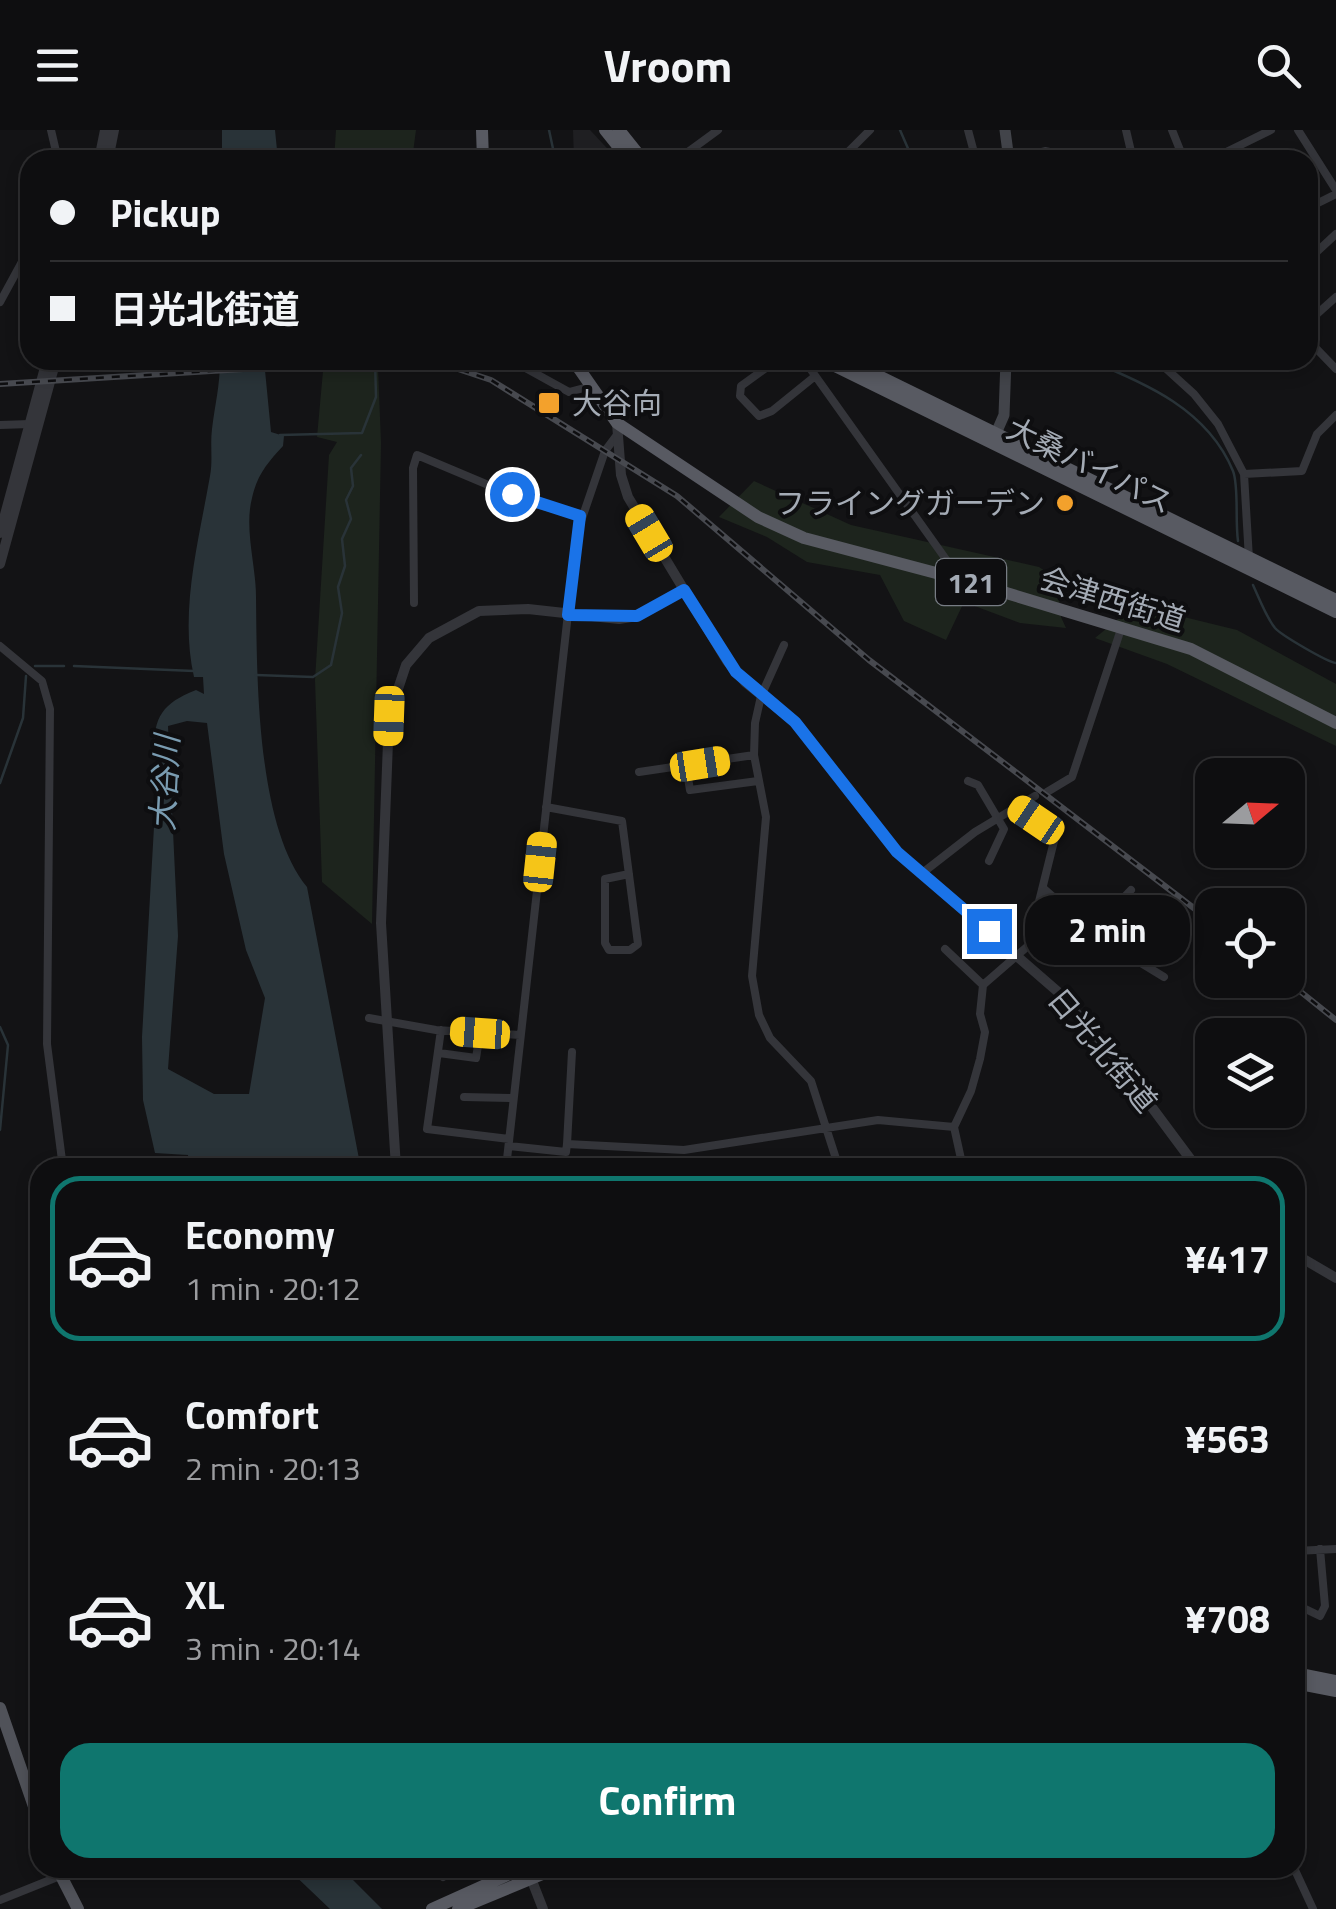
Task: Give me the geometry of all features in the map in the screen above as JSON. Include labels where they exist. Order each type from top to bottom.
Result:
[{"type":"highway","points":[[605,130],[621,150]]},
{"type":"highway","points":[[619,130],[634,150]]},
{"type":"highway","name":"会津西街道","points":[[578,370],[617,429],[718,494],[783,529],[1122,626],[1211,657],[1336,723]]},
{"type":"highway","name":"大桑バイパス","points":[[857,370],[1248,563],[1336,600]]},
{"type":"highway","name":"大桑バイパス","points":[[1248,563],[1336,612]]},
{"type":"highway","points":[[1305,1675],[1336,1681]]},
{"type":"highway","points":[[1305,1684],[1336,1691]]},
{"type":"highway","points":[[435,1908],[510,1878]]},
{"type":"highway","points":[[458,1909],[514,1878]]},
{"type":"main road","points":[[993,439],[1004,415],[1006,370]]},
{"type":"main road","points":[[0,1708],[30,1795]]},
{"type":"main road","points":[[62,1878],[78,1909]]},
{"type":"street","points":[[691,150],[718,130]]},
{"type":"street","points":[[849,150],[870,130]]},
{"type":"street","points":[[1231,150],[1272,130]]},
{"type":"street","points":[[1318,168],[1336,192]]},
{"type":"street","points":[[0,302],[20,265]]},
{"type":"street","points":[[1333,356],[1336,368]]},
{"type":"street","points":[[0,533],[44,370]]},
{"type":"street","points":[[0,564],[53,370]]},
{"type":"street","points":[[528,370],[569,392],[588,386]]},
{"type":"street","points":[[763,370],[741,386],[740,396],[759,416],[814,377]]},
{"type":"street","points":[[810,370],[935,539],[960,580]]},
{"type":"street","points":[[1167,370],[1194,394],[1218,424],[1244,474],[1248,563]]},
{"type":"street","points":[[1244,474],[1302,472],[1318,434],[1336,415]]},
{"type":"street","points":[[0,425],[30,424]]},
{"type":"street","points":[[507,1158],[580,516],[617,429]]},
{"type":"street","name":"日光北街道","points":[[617,429],[628,497],[727,661],[760,696],[795,722],[883,836],[921,874],[1057,991],[1114,1055],[1190,1158]]},
{"type":"street","points":[[414,603],[414,468],[418,455],[531,503],[580,516]]},
{"type":"street","points":[[395,1158],[381,923],[389,716],[396,687],[418,648],[462,617],[510,608],[568,615],[637,616],[684,590]]},
{"type":"street","points":[[1046,792],[1072,777],[1122,626]]},
{"type":"street","points":[[784,645],[760,696],[754,755],[766,817],[752,936],[756,1001],[770,1038],[811,1081],[836,1158]]},
{"type":"street","points":[[0,646],[42,681],[50,710],[48,1044],[62,1158]]},
{"type":"street","points":[[639,772],[754,755]]},
{"type":"street","points":[[686,766],[690,790],[758,781]]},
{"type":"street","points":[[968,781],[978,786],[1004,830],[988,861]]},
{"type":"street","points":[[921,874],[1015,806],[1035,796]]},
{"type":"street","points":[[961,1158],[954,1127],[971,1092],[980,1059],[983,985],[1028,946],[1056,833],[1015,806]]},
{"type":"street","points":[[546,808],[620,818],[628,874],[638,944],[634,949],[610,950],[605,943],[604,879],[628,874]]},
{"type":"street","points":[[1043,888],[1092,931],[1164,978]]},
{"type":"street","points":[[1092,931],[1131,890]]},
{"type":"street","points":[[945,948],[983,985]]},
{"type":"street","points":[[369,1018],[441,1030],[520,1036]]},
{"type":"street","points":[[441,1030],[427,1129],[566,1152],[572,1052]]},
{"type":"street","points":[[439,1053],[476,1058],[480,1033]]},
{"type":"street","points":[[464,1097],[514,1098]]},
{"type":"street","points":[[568,1144],[684,1150],[892,1119],[954,1127]]},
{"type":"street","points":[[1305,1260],[1336,1278]]},
{"type":"street","points":[[1305,1609],[1320,1616],[1325,1606],[1320,1549]]},
{"type":"street","points":[[1305,1550],[1336,1549]]},
{"type":"street","points":[[0,1900],[46,1878]]},
{"type":"street","points":[[530,1878],[543,1909]]},
{"type":"street","points":[[1299,1878],[1313,1909]]},
{"type":"shaded area","points":[[336,130],[416,130],[413,150],[335,150]]},
{"type":"shaded area","points":[[573,130],[590,130],[609,150],[574,150]]},
{"type":"shaded area","points":[[323,370],[378,370],[381,443],[372,924],[322,882],[315,680],[329,455],[337,442],[317,437]]},
{"type":"shaded area","points":[[754,481],[851,525],[1039,567],[1057,579],[1066,628],[1020,623],[964,602],[946,640],[904,621],[880,575],[807,562],[767,537],[719,517]]},
{"type":"shaded area","points":[[1135,605],[1237,630],[1336,684],[1336,746],[1167,664],[1095,638]]},
{"type":"water","points":[[222,130],[275,130],[277,150],[222,150]]},
{"type":"water","name":"大谷川","points":[[220,370],[265,370],[271,432],[284,436],[283,446],[257,482],[250,510],[263,748],[278,826],[290,860],[307,887],[359,1158],[188,1158],[155,1153],[143,1100],[142,1037],[158,757],[154,756],[155,732],[161,714],[174,701],[196,690],[204,694],[203,677],[194,677],[189,627],[196,550],[211,470],[211,435]],"holes":[[[187,721],[207,723],[224,854],[246,950],[265,998],[249,1094],[214,1094],[168,1069],[178,936],[168,726]]]},
{"type":"water","points":[[297,1878],[351,1878],[382,1909],[330,1909]]},
{"type":"waterway","points":[[549,130],[553,150]]},
{"type":"waterway","points":[[900,130],[909,150]]},
{"type":"waterway","points":[[280,435],[362,433],[376,397],[375,370]]},
{"type":"waterway","points":[[1112,370],[1173,401],[1208,431],[1222,450],[1235,477],[1238,541]]},
{"type":"waterway","points":[[256,675],[313,677],[331,665],[342,613],[338,587],[345,566],[342,539],[351,519],[346,500],[353,486],[351,468],[361,455]]},
{"type":"waterway","points":[[1253,585],[1275,628],[1336,663]]},
{"type":"waterway","points":[[35,666],[64,666]]},
{"type":"waterway","points":[[74,666],[194,671]]},
{"type":"waterway","points":[[0,783],[23,718],[26,676]]},
{"type":"waterway","points":[[0,1027],[8,1045],[0,1130]]},
{"type":"railway","points":[[0,384],[227,370]]},
{"type":"railway","points":[[461,370],[491,380],[677,496],[869,660],[1195,909]]},
{"type":"railway","points":[[1305,995],[1336,1020]]},
{"type":"place","name":"大谷向","points":[[549,403]]},
{"type":"place","name":"フライングガーデン","points":[[1065,503]]},
{"type":"route","points":[[512,494],[580,516],[568,615],[602,619],[637,616],[684,590],[736,672],[795,722],[897,852],[989,931]]}]
